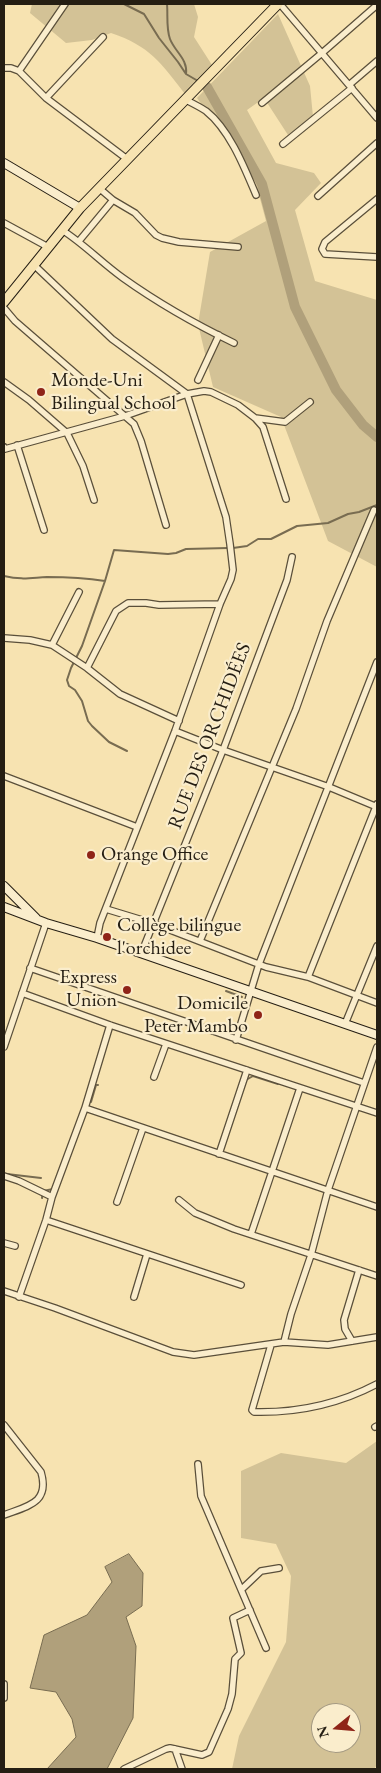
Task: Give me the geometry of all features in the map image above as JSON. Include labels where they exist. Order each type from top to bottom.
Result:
[{"type":"main road","points":[[4,302],[80,208],[279,4]]},
{"type":"main road","points":[[4,163],[80,208]]},
{"type":"main road","points":[[4,886],[37,920]]},
{"type":"main road","points":[[4,907],[37,920],[97,938],[377,1035]]},
{"type":"street","points":[[19,71],[65,4]]},
{"type":"street","points":[[279,4],[377,118]]},
{"type":"street","points":[[262,103],[377,5]]},
{"type":"street","points":[[46,98],[103,37]]},
{"type":"street","points":[[283,144],[351,87],[377,61]]},
{"type":"street","points":[[4,68],[19,71],[46,98],[127,159]]},
{"type":"street","points":[[186,100],[206,111],[222,129],[243,165],[256,196]]},
{"type":"street","points":[[318,196],[377,143]]},
{"type":"street","points":[[99,188],[113,200],[135,213],[156,235],[170,241],[238,246]]},
{"type":"street","points":[[377,199],[325,242],[322,249],[325,254],[377,257]]},
{"type":"street","points":[[79,241],[113,200]]},
{"type":"street","points":[[4,223],[48,247]]},
{"type":"street","points":[[62,230],[79,241],[121,277],[193,322],[234,342]]},
{"type":"street","points":[[34,265],[112,339],[187,394],[226,517],[233,570],[179,721],[100,923],[97,938]]},
{"type":"street","points":[[4,308],[15,321],[125,416],[136,429],[166,525]]},
{"type":"street","points":[[198,380],[219,335]]},
{"type":"street","points":[[4,382],[66,433],[83,466],[94,500]]},
{"type":"street","points":[[4,448],[66,433],[125,416],[187,394],[204,391],[218,395],[238,405],[263,427],[286,499]]},
{"type":"street","points":[[255,418],[284,422],[310,402]]},
{"type":"street","points":[[17,445],[44,530]]},
{"type":"street","points":[[200,941],[296,709],[327,621],[374,510]]},
{"type":"street","name":"RUE DES ORCHIDÉES","points":[[141,954],[223,750],[287,580],[292,556]]},
{"type":"street","points":[[52,645],[79,592]]},
{"type":"street","points":[[87,668],[116,611],[128,603],[160,605],[220,604]]},
{"type":"street","points":[[4,638],[30,640],[52,645],[127,698],[179,721]]},
{"type":"street","points":[[236,1040],[259,964],[377,662]]},
{"type":"street","points":[[175,731],[271,768],[377,805],[308,977]]},
{"type":"street","points":[[4,776],[137,827]]},
{"type":"street","points":[[106,909],[152,923],[259,964],[308,977],[377,1003]]},
{"type":"street","points":[[4,1047],[46,923]]},
{"type":"street","points":[[345,1024],[377,946]]},
{"type":"street","points":[[30,968],[364,1083]]},
{"type":"street","points":[[22,993],[166,1044],[377,1113]]},
{"type":"street","points":[[19,1297],[46,1220],[52,1197],[85,1108],[110,1025]]},
{"type":"street","points":[[154,1077],[166,1044]]},
{"type":"street","points":[[284,1342],[291,1314],[311,1255],[328,1190],[377,1047]]},
{"type":"street","points":[[218,1154],[246,1070]]},
{"type":"street","points":[[251,1234],[300,1088]]},
{"type":"street","points":[[85,1108],[377,1207]]},
{"type":"street","points":[[117,1202],[143,1128]]},
{"type":"street","points":[[4,1176],[52,1197]]},
{"type":"street","points":[[179,1200],[195,1213],[234,1229],[377,1276]]},
{"type":"street","points":[[46,1220],[241,1285]]},
{"type":"street","points":[[4,1243],[15,1246]]},
{"type":"street","points":[[134,1297],[147,1254]]},
{"type":"street","points":[[352,1341],[345,1329],[344,1320],[359,1270]]},
{"type":"street","points":[[4,1291],[173,1352],[185,1354],[284,1342],[328,1345],[377,1337]]},
{"type":"street","points":[[271,1345],[252,1410],[254,1412],[272,1413],[314,1407],[377,1384]]},
{"type":"street","points":[[4,1425],[41,1472],[43,1492],[39,1499],[29,1506],[4,1514]]},
{"type":"street","points":[[198,1464],[201,1496],[266,1648]]},
{"type":"street","points":[[242,1589],[261,1571],[279,1568]]},
{"type":"street","points":[[124,1769],[166,1748],[202,1755],[209,1752],[228,1709],[232,1694],[236,1658],[242,1653],[233,1618],[250,1610]]},
{"type":"street","points":[[4,1684],[4,1698]]},
{"type":"street","points":[[175,1749],[182,1769]]},
{"type":"shaded area","points":[[32,4],[194,4],[198,17],[194,37],[212,65],[185,94],[154,57],[136,44],[111,33],[92,40],[66,43],[30,13]]},
{"type":"shaded area","points":[[278,14],[310,86],[313,117],[288,135],[264,98],[247,110],[276,163],[314,173],[321,183],[295,210],[315,281],[377,300],[377,567],[328,541],[281,417],[213,387],[198,324],[210,252],[266,221],[255,180],[197,98]]},
{"type":"shaded area","points":[[377,1441],[377,1765],[374,1769],[232,1769],[239,1736],[286,1642],[291,1576],[276,1544],[241,1538],[241,1471],[281,1453],[346,1463]]},
{"type":"shaded area","points":[[129,1554],[143,1573],[142,1606],[126,1617],[136,1646],[133,1718],[107,1769],[47,1769],[76,1737],[72,1719],[56,1692],[30,1688],[44,1635],[87,1615],[112,1582],[105,1567]]},
{"type":"waterway","points":[[124,4],[144,14],[186,74],[198,81]]},
{"type":"waterway","points":[[167,4],[170,39],[185,64],[186,74]]},
{"type":"waterway","points":[[207,87],[262,184],[295,307],[336,390],[363,425],[377,437]]},
{"type":"waterway","points":[[233,548],[247,546],[258,539],[271,539],[297,526],[328,523],[348,514],[377,505]]},
{"type":"waterway","points":[[4,576],[21,578],[69,577],[105,581],[114,550],[168,554],[186,549],[228,548]]},
{"type":"waterway","points":[[105,581],[82,646],[67,680],[69,686],[75,690],[82,701],[88,721],[92,726],[109,742],[127,751]]},
{"type":"waterway","points":[[226,991],[242,997]]},
{"type":"waterway","points":[[246,1080],[253,1076],[278,1084]]},
{"type":"waterway","points":[[91,1102],[96,1085],[98,1085]]},
{"type":"waterway","points":[[7,1174],[41,1178]]},
{"type":"waterway","points":[[42,1198],[43,1191],[53,1189]]},
{"type":"place","name":"Monde-Uni Bilingual School","points":[[41,392]]},
{"type":"place","name":"Orange Office","points":[[91,855]]},
{"type":"place","name":"Collège bilingue l'orchidee","points":[[107,937]]},
{"type":"place","name":"Express Union","points":[[127,990]]},
{"type":"place","name":"Domicile Peter Mambo","points":[[258,1015]]}]
